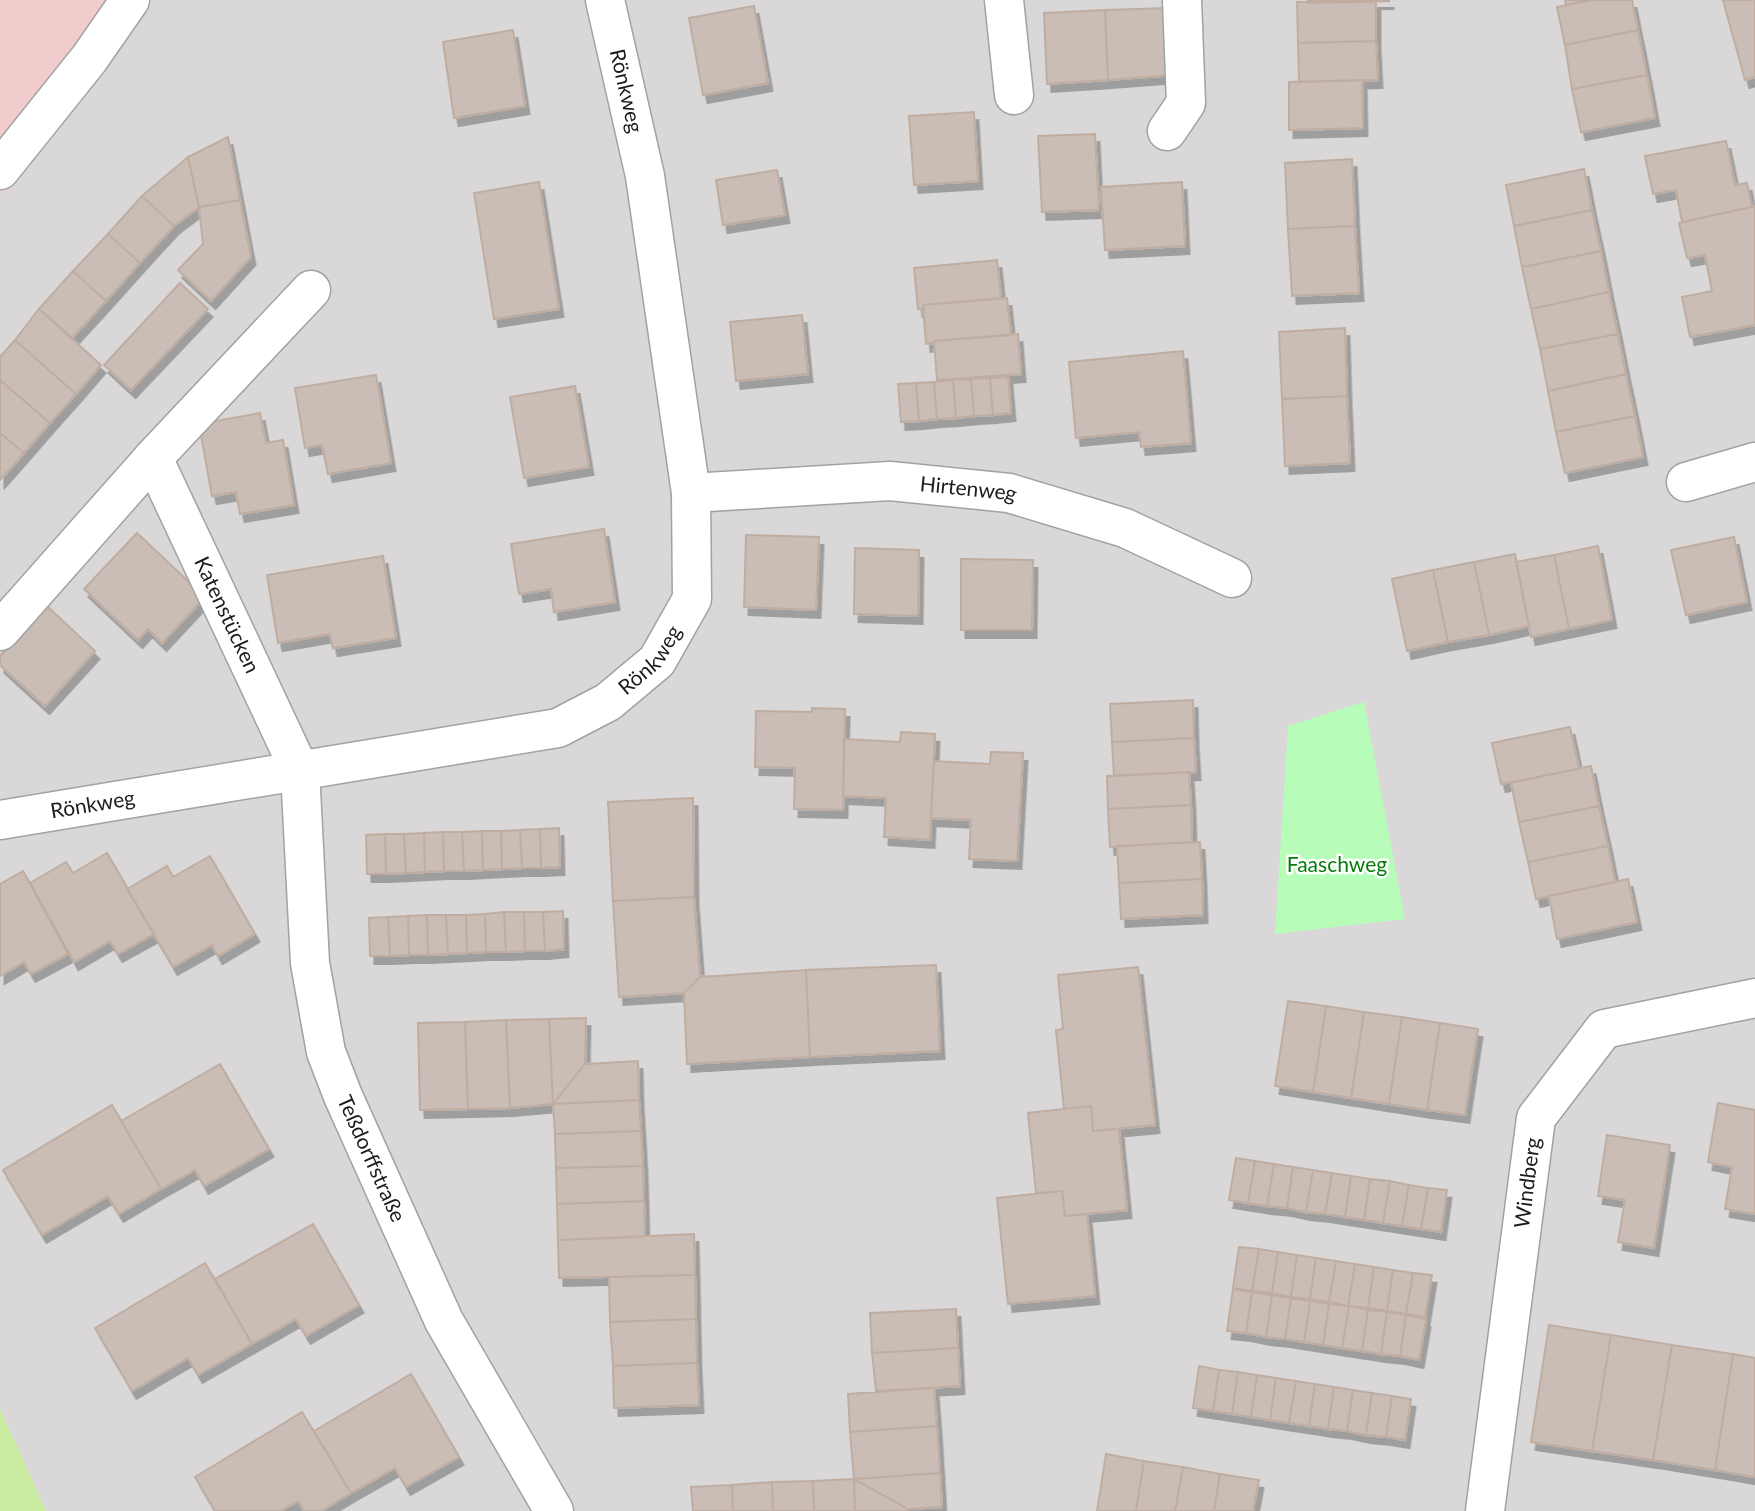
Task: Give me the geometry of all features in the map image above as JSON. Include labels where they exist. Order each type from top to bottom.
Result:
[{"type":"street","points":[[0,170],[89,59],[130,0]]},
{"type":"street","name":"Rönkweg","points":[[0,820],[558,728],[607,702],[657,661],[692,599],[691,493],[645,176],[605,0]]},
{"type":"street","points":[[1004,0],[1014,95]]},
{"type":"street","points":[[1167,131],[1186,103],[1182,0]]},
{"type":"street","points":[[0,631],[153,458],[311,290]]},
{"type":"street","name":"Katenstücken","points":[[153,458],[300,771]]},
{"type":"street","points":[[1686,482],[1755,462]]},
{"type":"street","name":"Hirtenweg","points":[[691,493],[890,481],[1009,493],[1125,528],[1232,578]]},
{"type":"street","name":"Teßdorffstraße","points":[[300,771],[310,962],[326,1052],[343,1096],[444,1321],[554,1511]]},
{"type":"street","name":"Windberg","points":[[1485,1511],[1536,1118],[1604,1029],[1755,998]]},
{"type":"shaded area","points":[[0,0],[143,0],[0,195]]},
{"type":"shaded area","points":[[143,0],[1755,0],[1755,1511],[46,1511],[0,1409],[0,195]]},
{"type":"green space","name":"Faaschweg","points":[[1364,702],[1405,919],[1275,934],[1288,726]]},
{"type":"green space","points":[[0,1409],[46,1511],[0,1511]]},
{"type":"building","points":[[1307,0],[1389,0],[1389,1],[1308,3]]},
{"type":"building","points":[[1565,0],[1591,0],[1566,5]]},
{"type":"building","points":[[1592,0],[1632,0],[1638,30],[1565,45],[1557,7]]},
{"type":"building","points":[[1723,0],[1755,0],[1755,77],[1745,80]]},
{"type":"building","points":[[1297,2],[1376,2],[1376,41],[1298,43]]},
{"type":"building","points":[[754,6],[768,83],[703,95],[689,18]]},
{"type":"building","points":[[1168,8],[1173,75],[1108,80],[1105,10]]},
{"type":"building","points":[[1105,10],[1108,80],[1047,84],[1044,13]]},
{"type":"building","points":[[513,30],[525,106],[454,118],[443,42]]},
{"type":"building","points":[[1638,30],[1647,75],[1572,89],[1565,45]]},
{"type":"building","points":[[1376,41],[1378,80],[1299,82],[1298,43]]},
{"type":"building","points":[[1647,75],[1655,118],[1581,132],[1572,89]]},
{"type":"building","points":[[1362,80],[1363,128],[1289,130],[1289,82]]},
{"type":"building","points":[[974,112],[978,181],[914,185],[909,116]]},
{"type":"building","points":[[1095,134],[1099,210],[1042,212],[1038,136]]},
{"type":"building","points":[[228,137],[240,200],[199,207],[188,157]]},
{"type":"building","points":[[1726,141],[1735,185],[1747,183],[1752,207],[1682,222],[1676,190],[1653,194],[1645,156]]},
{"type":"building","points":[[188,157],[199,207],[174,226],[142,196]]},
{"type":"building","points":[[1352,159],[1355,226],[1288,229],[1285,163]]},
{"type":"building","points":[[1584,169],[1592,210],[1514,226],[1506,185]]},
{"type":"building","points":[[777,170],[785,215],[723,225],[716,180]]},
{"type":"building","points":[[539,182],[559,309],[494,319],[474,193]]},
{"type":"building","points":[[1182,182],[1185,246],[1105,250],[1101,187]]},
{"type":"building","points":[[142,196],[174,226],[140,263],[108,234]]},
{"type":"building","points":[[240,200],[251,257],[211,301],[178,270],[203,244],[199,207]]},
{"type":"building","points":[[1755,206],[1755,325],[1690,337],[1682,297],[1712,291],[1705,255],[1687,258],[1679,223]]},
{"type":"building","points":[[1592,210],[1601,251],[1522,267],[1514,226]]},
{"type":"building","points":[[1355,226],[1359,293],[1292,296],[1288,229]]},
{"type":"building","points":[[108,234],[140,263],[106,301],[73,271]]},
{"type":"building","points":[[1601,251],[1609,292],[1531,309],[1522,267]]},
{"type":"building","points":[[997,260],[1001,298],[923,305],[924,309],[918,309],[914,268]]},
{"type":"building","points":[[73,271],[106,301],[72,338],[39,309]]},
{"type":"building","points":[[180,283],[208,309],[131,390],[104,365]]},
{"type":"building","points":[[1609,292],[1618,334],[1540,349],[1531,309]]},
{"type":"building","points":[[1007,298],[1011,335],[934,341],[926,344],[923,305]]},
{"type":"building","points":[[39,309],[101,365],[76,394],[15,340]]},
{"type":"building","points":[[802,315],[808,374],[736,381],[730,322]]},
{"type":"building","points":[[1345,328],[1347,396],[1282,399],[1279,332]]},
{"type":"building","points":[[1018,334],[1021,374],[937,380],[934,341]]},
{"type":"building","points":[[1618,334],[1626,374],[1548,391],[1540,349]]},
{"type":"building","points":[[15,340],[76,394],[50,423],[0,380],[0,357]]},
{"type":"building","points":[[1183,351],[1191,443],[1141,447],[1139,432],[1076,438],[1069,362]]},
{"type":"building","points":[[1626,374],[1635,416],[1556,432],[1548,391]]},
{"type":"building","points":[[376,375],[391,463],[328,474],[322,445],[305,448],[295,388]]},
{"type":"building","points":[[1008,377],[1011,413],[993,415],[990,378]]},
{"type":"building","points":[[990,378],[993,415],[974,416],[971,379]]},
{"type":"building","points":[[971,379],[974,416],[956,418],[953,380]]},
{"type":"building","points":[[0,380],[50,423],[24,453],[0,433]]},
{"type":"building","points":[[953,380],[956,418],[937,419],[934,382]]},
{"type":"building","points":[[934,382],[937,419],[919,421],[916,383]]},
{"type":"building","points":[[916,383],[919,421],[901,422],[898,384]]},
{"type":"building","points":[[575,386],[589,467],[524,478],[510,397]]},
{"type":"building","points":[[1347,396],[1350,463],[1285,466],[1282,399]]},
{"type":"building","points":[[260,413],[266,443],[283,440],[294,505],[240,514],[236,492],[212,496],[199,424]]},
{"type":"building","points":[[1635,416],[1643,457],[1565,473],[1556,432]]},
{"type":"building","points":[[0,433],[24,453],[0,480]]},
{"type":"building","points":[[604,529],[615,602],[554,612],[551,589],[519,594],[511,544]]},
{"type":"building","points":[[137,533],[205,597],[162,643],[148,629],[138,640],[84,589]]},
{"type":"building","points":[[746,535],[819,537],[816,610],[744,607]]},
{"type":"building","points":[[1734,537],[1747,602],[1686,615],[1671,550]]},
{"type":"building","points":[[1598,546],[1612,620],[1569,629],[1554,555]]},
{"type":"building","points":[[855,548],[919,550],[918,616],[854,614]]},
{"type":"building","points":[[1515,554],[1529,626],[1489,635],[1474,562]]},
{"type":"building","points":[[1554,555],[1569,629],[1531,637],[1516,562]]},
{"type":"building","points":[[383,556],[396,638],[333,648],[330,634],[278,643],[267,575]]},
{"type":"building","points":[[961,559],[1033,560],[1032,630],[961,630]]},
{"type":"building","points":[[1474,562],[1489,635],[1448,642],[1433,570]]},
{"type":"building","points":[[1433,570],[1448,642],[1407,651],[1392,579]]},
{"type":"building","points":[[47,606],[95,651],[45,706],[0,665],[0,656]]},
{"type":"building","points":[[1193,700],[1194,738],[1112,742],[1110,704]]},
{"type":"building","points":[[812,708],[845,709],[843,810],[794,809],[795,768],[755,767],[756,711],[812,712]]},
{"type":"building","points":[[1570,727],[1579,769],[1501,784],[1492,743]]},
{"type":"building","points":[[901,732],[935,734],[930,840],[884,837],[886,798],[843,796],[844,739],[900,742]]},
{"type":"building","points":[[1194,738],[1196,772],[1114,776],[1112,742]]},
{"type":"building","points":[[991,752],[1023,753],[1017,861],[969,859],[971,820],[931,818],[934,761],[990,764]]},
{"type":"building","points":[[1591,766],[1599,806],[1519,822],[1511,783]]},
{"type":"building","points":[[1189,772],[1191,805],[1108,809],[1107,776]]},
{"type":"building","points":[[693,798],[694,897],[613,901],[608,802]]},
{"type":"building","points":[[1191,805],[1192,842],[1110,847],[1108,809]]},
{"type":"building","points":[[1599,806],[1608,846],[1528,862],[1519,822]]},
{"type":"building","points":[[559,828],[560,867],[541,868],[540,829]]},
{"type":"building","points":[[540,829],[541,868],[522,868],[520,830]]},
{"type":"building","points":[[520,830],[522,868],[502,869],[501,831]]},
{"type":"building","points":[[482,831],[483,870],[464,871],[462,832]]},
{"type":"building","points":[[482,831],[501,831],[502,869],[483,870]]},
{"type":"building","points":[[443,832],[462,832],[464,871],[444,871]]},
{"type":"building","points":[[443,832],[444,871],[425,872],[424,833]]},
{"type":"building","points":[[424,833],[425,872],[406,873],[404,834]]},
{"type":"building","points":[[385,834],[404,834],[406,873],[386,874]]},
{"type":"building","points":[[385,834],[386,874],[367,874],[366,835]]},
{"type":"building","points":[[1200,842],[1202,879],[1119,883],[1117,846]]},
{"type":"building","points":[[1608,846],[1615,882],[1536,899],[1528,862]]},
{"type":"building","points":[[107,853],[154,934],[118,954],[110,941],[74,962],[30,883],[66,862],[73,873]]},
{"type":"building","points":[[210,856],[255,934],[218,956],[212,945],[173,967],[127,889],[167,866],[173,877]]},
{"type":"building","points":[[23,871],[68,954],[31,974],[24,962],[0,976],[0,884]]},
{"type":"building","points":[[1202,879],[1203,915],[1121,919],[1119,883]]},
{"type":"building","points":[[1628,879],[1637,922],[1557,939],[1549,896]]},
{"type":"building","points":[[694,897],[700,977],[684,993],[619,997],[613,901]]},
{"type":"building","points":[[563,911],[564,949],[545,951],[543,912]]},
{"type":"building","points":[[504,912],[506,952],[486,952],[485,914]]},
{"type":"building","points":[[504,912],[524,912],[525,951],[506,952]]},
{"type":"building","points":[[524,912],[543,912],[545,951],[525,951]]},
{"type":"building","points":[[485,914],[486,952],[467,953],[466,915]]},
{"type":"building","points":[[427,915],[446,915],[448,954],[428,955]]},
{"type":"building","points":[[427,915],[428,955],[409,955],[408,916]]},
{"type":"building","points":[[446,915],[466,915],[467,953],[448,954]]},
{"type":"building","points":[[408,916],[409,955],[390,956],[388,917]]},
{"type":"building","points":[[388,917],[390,956],[370,956],[369,918]]},
{"type":"building","points":[[936,965],[940,1051],[810,1057],[806,970]]},
{"type":"building","points":[[1138,967],[1155,1125],[1093,1131],[1091,1106],[1064,1109],[1056,1030],[1063,1029],[1058,975]]},
{"type":"building","points":[[806,970],[810,1057],[687,1064],[684,993],[700,977]]},
{"type":"building","points":[[1288,1001],[1326,1006],[1313,1092],[1275,1086]]},
{"type":"building","points":[[1326,1006],[1364,1012],[1351,1098],[1313,1092]]},
{"type":"building","points":[[1364,1012],[1402,1017],[1389,1104],[1351,1098]]},
{"type":"building","points":[[1402,1017],[1440,1023],[1427,1110],[1389,1104]]},
{"type":"building","points":[[586,1018],[585,1064],[553,1104],[549,1019]]},
{"type":"building","points":[[549,1019],[553,1104],[510,1108],[506,1020]]},
{"type":"building","points":[[506,1020],[510,1108],[468,1109],[465,1022]]},
{"type":"building","points":[[465,1022],[468,1109],[420,1110],[418,1023]]},
{"type":"building","points":[[1440,1023],[1478,1029],[1465,1115],[1427,1110]]},
{"type":"building","points":[[638,1061],[639,1100],[553,1104],[585,1064]]},
{"type":"building","points":[[220,1064],[269,1149],[204,1186],[195,1170],[161,1189],[121,1121]]},
{"type":"building","points":[[639,1100],[641,1131],[555,1134],[553,1104]]},
{"type":"building","points":[[1718,1103],[1755,1110],[1755,1214],[1725,1209],[1732,1167],[1708,1162]]},
{"type":"building","points":[[112,1105],[161,1189],[119,1214],[108,1196],[42,1235],[3,1170]]},
{"type":"building","points":[[1091,1106],[1093,1131],[1119,1129],[1127,1210],[1065,1216],[1062,1191],[1036,1193],[1028,1113]]},
{"type":"building","points":[[641,1131],[643,1166],[556,1168],[555,1134]]},
{"type":"building","points":[[1607,1135],[1670,1145],[1654,1248],[1618,1242],[1625,1200],[1598,1196]]},
{"type":"building","points":[[1236,1158],[1255,1161],[1248,1203],[1229,1200]]},
{"type":"building","points":[[1255,1161],[1274,1164],[1267,1206],[1248,1203]]},
{"type":"building","points":[[1274,1164],[1293,1167],[1287,1208],[1267,1206]]},
{"type":"building","points":[[643,1166],[644,1201],[557,1204],[556,1168]]},
{"type":"building","points":[[1293,1167],[1313,1170],[1306,1212],[1287,1208]]},
{"type":"building","points":[[1313,1170],[1332,1173],[1325,1214],[1306,1212]]},
{"type":"building","points":[[1332,1173],[1351,1176],[1345,1217],[1325,1214]]},
{"type":"building","points":[[1351,1176],[1370,1179],[1364,1220],[1345,1217]]},
{"type":"building","points":[[1370,1179],[1390,1181],[1383,1223],[1364,1220]]},
{"type":"building","points":[[1390,1181],[1409,1185],[1402,1226],[1383,1223]]},
{"type":"building","points":[[1409,1185],[1428,1188],[1421,1229],[1402,1226]]},
{"type":"building","points":[[1428,1188],[1447,1190],[1441,1232],[1421,1229]]},
{"type":"building","points":[[1062,1191],[1065,1216],[1087,1214],[1095,1296],[1008,1304],[997,1198]]},
{"type":"building","points":[[644,1201],[645,1237],[558,1240],[557,1204]]},
{"type":"building","points":[[313,1224],[359,1305],[306,1336],[296,1319],[252,1344],[215,1279]]},
{"type":"building","points":[[694,1234],[695,1275],[559,1278],[558,1240]]},
{"type":"building","points":[[1239,1247],[1259,1249],[1252,1291],[1233,1288]]},
{"type":"building","points":[[1259,1249],[1278,1252],[1272,1293],[1252,1291]]},
{"type":"building","points":[[1278,1252],[1297,1255],[1291,1297],[1272,1293]]},
{"type":"building","points":[[1297,1255],[1316,1258],[1310,1299],[1291,1297]]},
{"type":"building","points":[[1316,1258],[1336,1261],[1329,1302],[1310,1299]]},
{"type":"building","points":[[1336,1261],[1355,1264],[1348,1306],[1329,1302]]},
{"type":"building","points":[[205,1263],[252,1344],[198,1375],[188,1358],[132,1391],[95,1328]]},
{"type":"building","points":[[1355,1264],[1374,1267],[1368,1308],[1348,1306]]},
{"type":"building","points":[[1374,1267],[1393,1270],[1387,1311],[1368,1308]]},
{"type":"building","points":[[1393,1270],[1413,1273],[1406,1314],[1387,1311]]},
{"type":"building","points":[[1413,1273],[1432,1275],[1425,1317],[1406,1314]]},
{"type":"building","points":[[695,1275],[696,1319],[610,1322],[609,1277]]},
{"type":"building","points":[[1233,1289],[1252,1292],[1246,1333],[1227,1331]]},
{"type":"building","points":[[1252,1292],[1272,1295],[1266,1337],[1246,1333]]},
{"type":"building","points":[[1272,1295],[1291,1298],[1285,1339],[1266,1337]]},
{"type":"building","points":[[1291,1298],[1310,1301],[1304,1342],[1285,1339]]},
{"type":"building","points":[[1310,1301],[1329,1304],[1323,1345],[1304,1342]]},
{"type":"building","points":[[1329,1304],[1349,1306],[1342,1348],[1323,1345]]},
{"type":"building","points":[[1349,1306],[1368,1310],[1362,1351],[1342,1348]]},
{"type":"building","points":[[956,1309],[958,1348],[872,1353],[870,1313]]},
{"type":"building","points":[[1368,1310],[1387,1312],[1381,1354],[1362,1351]]},
{"type":"building","points":[[1387,1312],[1406,1315],[1400,1356],[1381,1354]]},
{"type":"building","points":[[1406,1315],[1426,1319],[1419,1360],[1400,1356]]},
{"type":"building","points":[[696,1319],[697,1363],[613,1366],[610,1322]]},
{"type":"building","points":[[1549,1325],[1611,1335],[1592,1451],[1531,1442]]},
{"type":"building","points":[[1611,1335],[1672,1345],[1653,1460],[1592,1451]]},
{"type":"building","points":[[1672,1345],[1733,1354],[1715,1470],[1653,1460]]},
{"type":"building","points":[[958,1348],[960,1386],[876,1391],[872,1353]]},
{"type":"building","points":[[1733,1354],[1755,1358],[1755,1477],[1715,1470]]},
{"type":"building","points":[[697,1363],[699,1405],[614,1408],[613,1366]]},
{"type":"building","points":[[1199,1366],[1219,1370],[1213,1411],[1193,1408]]},
{"type":"building","points":[[1219,1370],[1238,1372],[1232,1414],[1213,1411]]},
{"type":"building","points":[[1238,1372],[1257,1375],[1251,1417],[1232,1414]]},
{"type":"building","points":[[411,1374],[459,1457],[406,1487],[395,1468],[351,1493],[314,1431]]},
{"type":"building","points":[[1257,1375],[1276,1378],[1270,1420],[1251,1417]]},
{"type":"building","points":[[1276,1378],[1296,1381],[1289,1423],[1270,1420]]},
{"type":"building","points":[[1296,1381],[1315,1384],[1309,1426],[1289,1423]]},
{"type":"building","points":[[1315,1384],[1334,1387],[1328,1429],[1309,1426]]},
{"type":"building","points":[[1334,1387],[1353,1390],[1347,1431],[1328,1429]]},
{"type":"building","points":[[934,1388],[937,1426],[850,1432],[848,1394]]},
{"type":"building","points":[[1353,1390],[1372,1393],[1366,1435],[1347,1431]]},
{"type":"building","points":[[1372,1393],[1392,1396],[1386,1437],[1366,1435]]},
{"type":"building","points":[[1392,1396],[1411,1399],[1405,1440],[1386,1437]]},
{"type":"building","points":[[302,1412],[351,1493],[321,1511],[304,1511],[298,1501],[280,1511],[215,1511],[195,1477]]},
{"type":"building","points":[[937,1426],[940,1473],[854,1479],[850,1432]]},
{"type":"building","points":[[1106,1454],[1144,1461],[1136,1511],[1097,1511]]},
{"type":"building","points":[[1144,1461],[1183,1467],[1175,1511],[1136,1511]]},
{"type":"building","points":[[1183,1467],[1220,1474],[1214,1511],[1175,1511]]},
{"type":"building","points":[[940,1473],[942,1507],[908,1509],[854,1479]]},
{"type":"building","points":[[1220,1474],[1259,1480],[1253,1511],[1214,1511]]},
{"type":"building","points":[[854,1479],[855,1511],[814,1511],[813,1481]]},
{"type":"building","points":[[854,1479],[908,1509],[908,1511],[855,1511]]},
{"type":"building","points":[[813,1481],[814,1511],[773,1511],[772,1482]]},
{"type":"building","points":[[772,1482],[773,1511],[733,1511],[732,1485]]},
{"type":"building","points":[[732,1485],[733,1511],[693,1511],[691,1487]]}]
